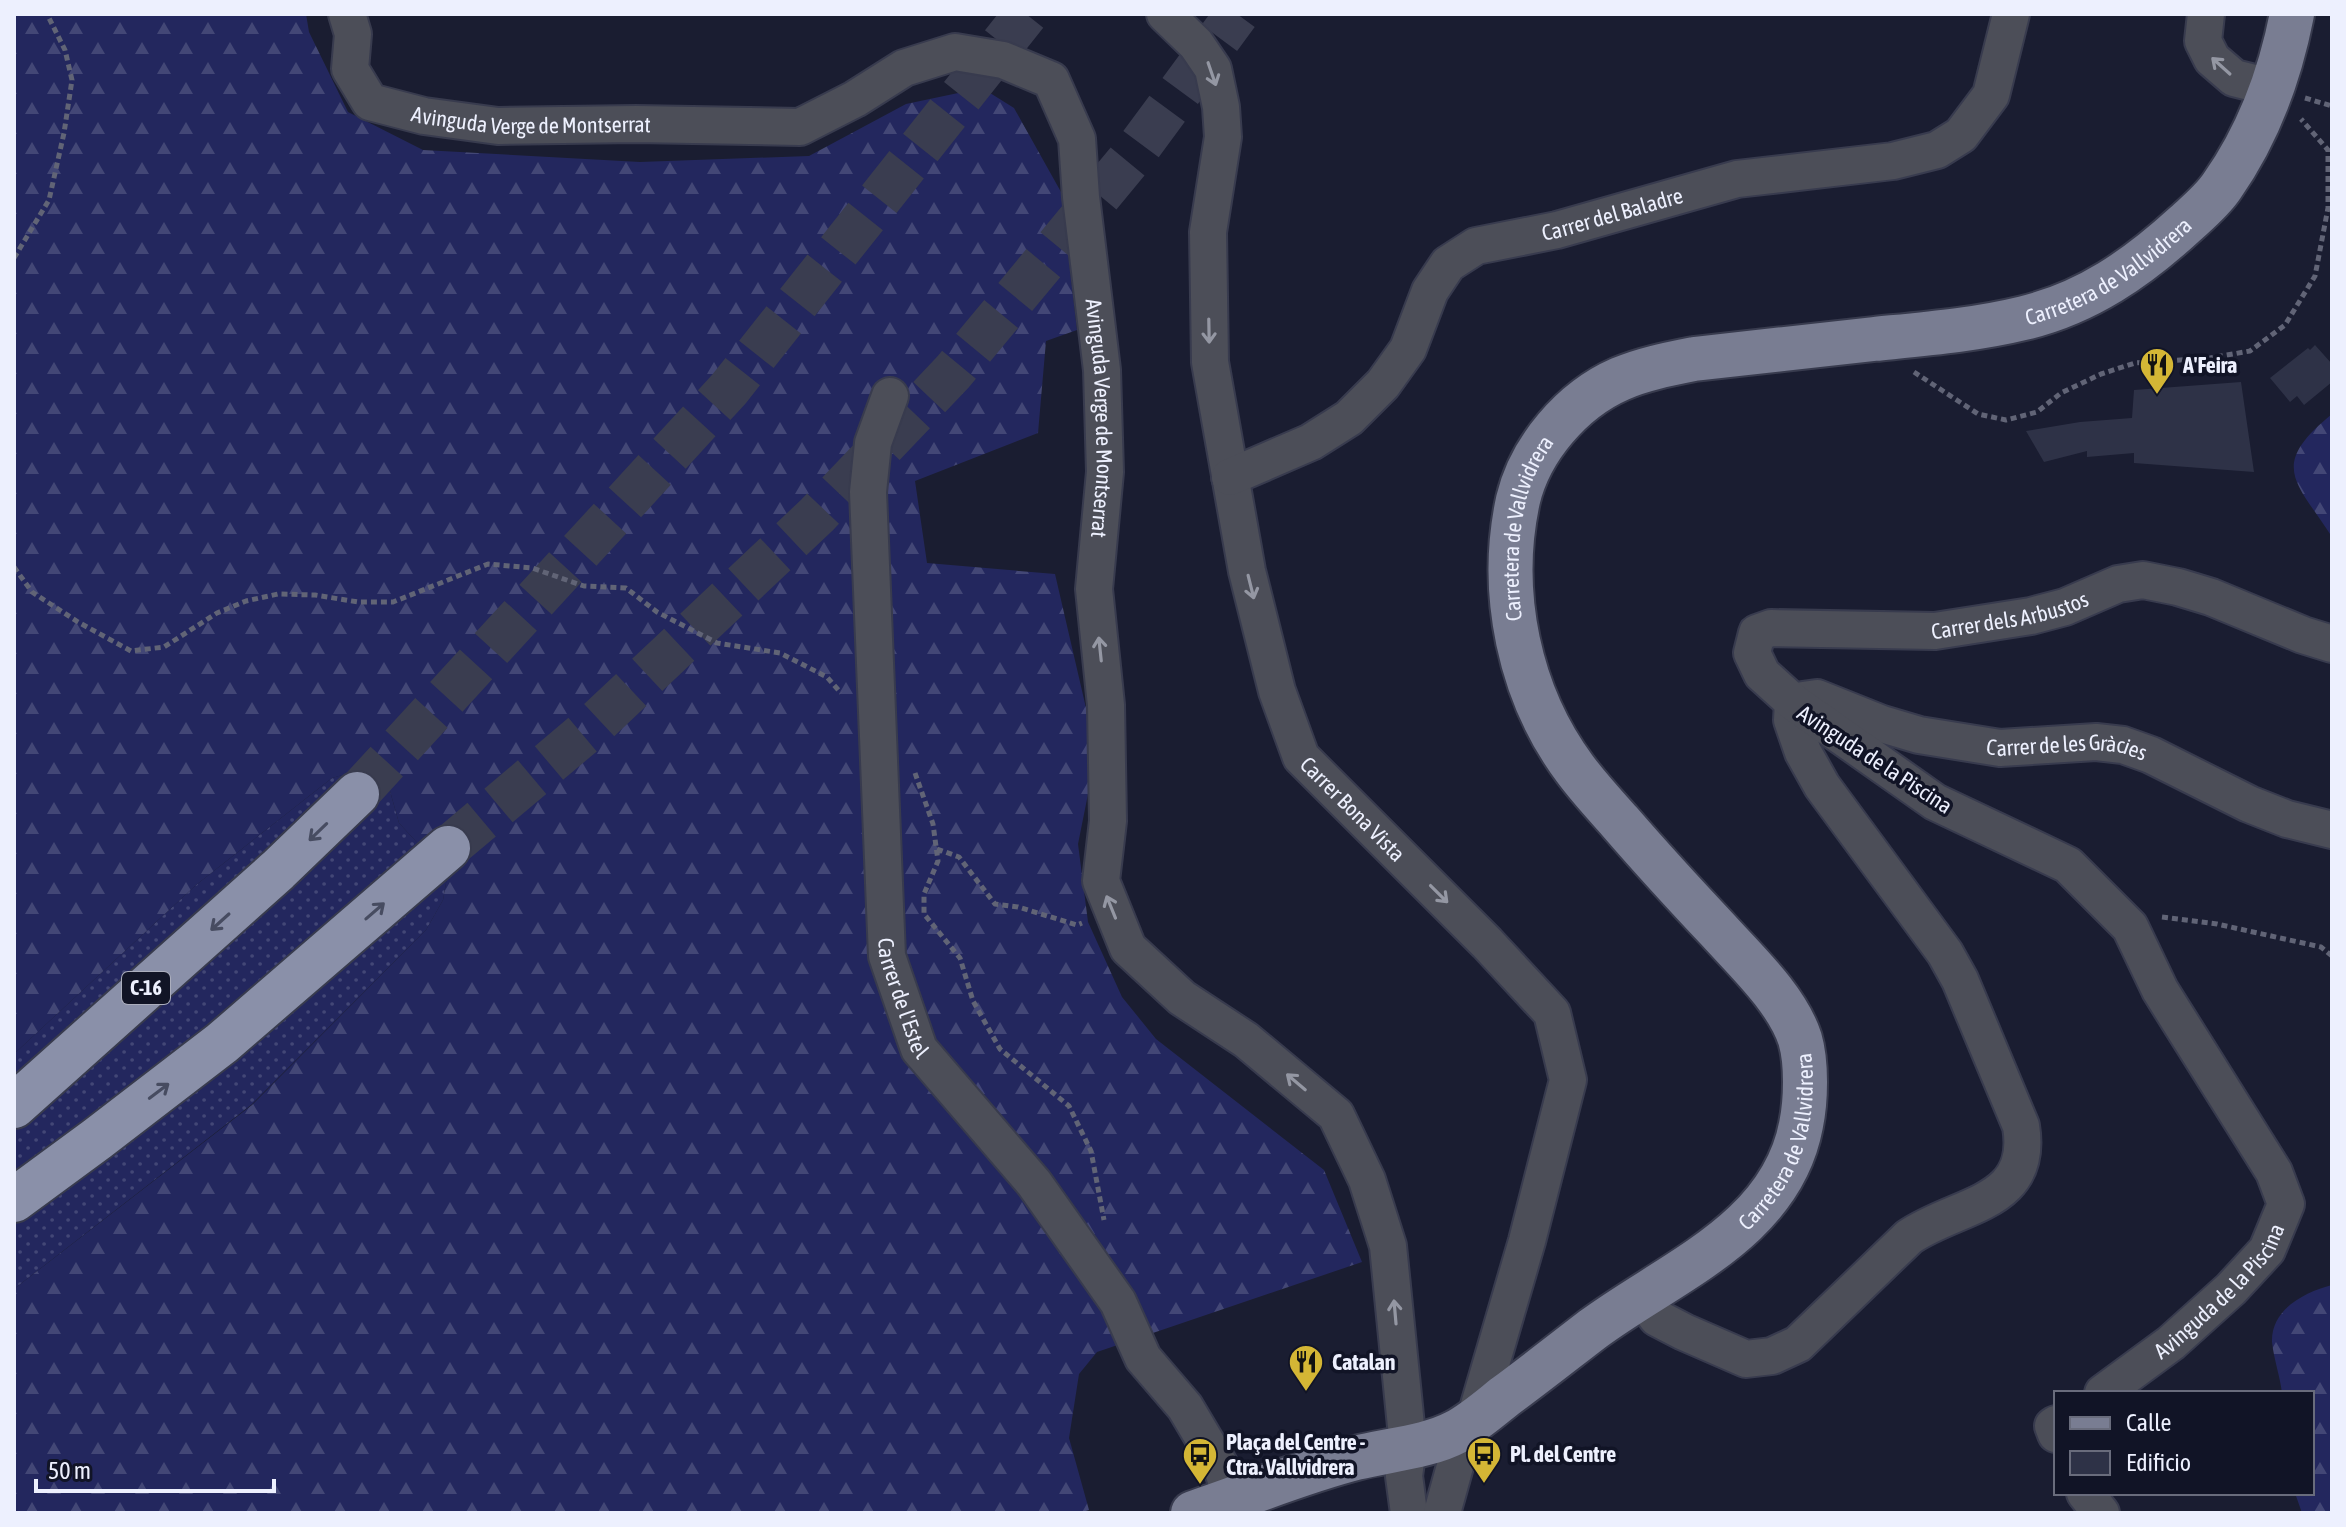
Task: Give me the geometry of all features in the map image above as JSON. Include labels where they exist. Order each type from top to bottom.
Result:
[{"type":"highway","name":"C-16","points":[[14,1106],[278,870],[357,794]]},
{"type":"highway","points":[[14,1200],[222,1043],[448,848]]},
{"type":"highway","points":[[14,1220],[97,1139]]},
{"type":"main road","name":"Carretera de Vallvidrera","points":[[1213,1506],[1354,1458],[1408,1446],[1465,1426],[1598,1326],[1740,1228],[1774,1191],[1786,1171],[1801,1126],[1804,1078],[1800,1040],[1780,1000],[1574,768],[1540,707],[1520,649],[1512,599],[1510,546],[1521,488],[1534,459],[1558,425],[1586,400],[1617,380],[1656,367],[1694,359],[1960,330],[2026,318],[2076,300],[2126,273],[2152,255],[2220,189],[2274,88],[2292,14]]},
{"type":"street","name":"Avinguda Verge de Montserrat","points":[[347,14],[353,34],[350,69],[370,102],[424,116],[498,126],[665,124],[800,127],[855,99],[904,68],[955,52],[1003,60],[1051,80],[1077,139],[1102,370],[1105,472],[1094,589],[1106,705],[1108,821],[1101,881],[1128,948],[1182,998],[1246,1040],[1336,1115],[1367,1180],[1388,1246],[1408,1446],[1404,1476],[1409,1513]]},
{"type":"street","name":"Carrer Bona Vista","points":[[1165,14],[1196,44],[1213,69],[1221,107],[1223,137],[1208,232],[1210,362],[1254,601],[1277,691],[1301,757],[1487,943],[1552,1013],[1568,1080],[1527,1241],[1465,1426],[1442,1513]]},
{"type":"street","name":"Carrer del Baladre","points":[[1230,477],[1311,442],[1349,418],[1383,384],[1408,349],[1430,291],[1448,264],[1476,246],[1557,230],[1737,179],[1893,161],[1937,150],[1961,135],[1991,95],[2011,14]]},
{"type":"street","points":[[2206,14],[2203,41],[2212,59],[2234,78],[2274,88]]},
{"type":"street","name":"Carrer de l'Estel","points":[[890,396],[873,443],[868,492],[887,956],[919,1049],[1034,1183],[1118,1302],[1143,1358],[1185,1407],[1223,1471],[1213,1506]]},
{"type":"street","name":"Carrer dels Arbustos","points":[[1793,702],[1762,674],[1752,653],[1757,633],[1771,628],[1935,631],[2031,616],[2065,607],[2118,584],[2143,580],[2211,597],[2332,644]]},
{"type":"street","name":"Carrer de les Gràcies","points":[[1793,702],[1817,698],[1919,735],[2000,748],[2096,742],[2123,745],[2151,755],[2249,804],[2287,819],[2332,830]]},
{"type":"street","name":"Avinguda de la Piscina","points":[[1642,1298],[1657,1318],[1684,1332],[1746,1359],[1772,1356],[1798,1344],[1909,1237],[1994,1195],[2012,1181],[2021,1165],[2025,1147],[2021,1126],[1960,980],[1945,953],[1822,786],[1803,752],[1792,720],[1793,702]]},
{"type":"street","name":"Avinguda de la Piscina","points":[[1793,702],[1935,802],[2068,865],[2130,927],[2160,990],[2274,1172],[2286,1204],[2267,1250],[2231,1289],[2171,1343],[2106,1391]]},
{"type":"street","points":[[2087,1495],[2101,1513]]},
{"type":"path","points":[[14,258],[49,200],[72,80],[65,50],[47,14]]},
{"type":"path","points":[[1864,340],[1978,414],[2006,420],[2037,412],[2061,393],[2101,374],[2135,363],[2210,358],[2250,351],[2285,325],[2315,276],[2328,208],[2328,150],[2274,88]]},
{"type":"path","points":[[14,567],[32,592],[131,651],[164,647],[217,613],[246,601],[278,594],[315,595],[358,602],[393,602],[488,564],[532,568],[584,586],[626,588],[657,612],[717,643],[780,653],[827,677],[878,736],[913,767],[933,824],[938,861],[924,894],[924,914],[960,958],[973,1001],[1000,1049],[1069,1106],[1091,1151],[1109,1243],[1103,1281]]},
{"type":"path","points":[[937,849],[959,857],[995,904],[1018,907],[1077,925],[1114,912]]},
{"type":"path","points":[[2113,910],[2217,924],[2321,947],[2332,956]]},
{"type":"green space","points":[[14,14],[306,14],[309,32],[348,112],[423,150],[640,162],[809,156],[906,104],[982,88],[1014,108],[1061,192],[1077,330],[1046,341],[1038,433],[915,481],[927,563],[1055,574],[1086,708],[1092,774],[1078,844],[1088,922],[1122,997],[1156,1039],[1324,1170],[1362,1262],[1097,1352],[1079,1374],[1069,1438],[1089,1510],[1079,1513],[14,1513],[14,1289],[252,1105],[426,930],[443,900],[449,866],[423,849],[399,823],[390,791],[364,769],[332,778],[196,885],[14,1054]]},
{"type":"green space","points":[[2332,414],[2332,537],[2299,487],[2294,474],[2294,461],[2312,432]]},
{"type":"green space","points":[[363,769],[390,791],[399,823],[423,849],[449,866],[443,900],[426,930],[251,1105],[14,1289],[14,1054],[196,885],[332,778]]},
{"type":"green space","points":[[2332,1285],[2332,1513],[2302,1513],[2296,1495],[2314,1495],[2314,1391],[2282,1391],[2272,1342],[2273,1330],[2283,1311],[2311,1292]]},
{"type":"building","points":[[2315,345],[2332,364],[2332,382],[2304,405],[2297,396],[2290,402],[2270,378]]},
{"type":"building","points":[[2241,382],[2254,472],[2134,463],[2134,453],[2087,457],[2087,451],[2044,462],[2026,431],[2132,418],[2134,390]]},
{"type":"tunnel","points":[[357,794],[729,389],[1026,14]]},
{"type":"tunnel","points":[[448,848],[594,725],[817,515],[953,372],[1133,155],[1237,14]]},
{"type":"place","name":"A'Feira","points":[[2157,396]]},
{"type":"place","name":"Catalan","points":[[1306,1393]]},
{"type":"place","name":"Pl. del Centre","points":[[1484,1485]]},
{"type":"place","name":"Plaça del Centre - Ctra. Vallvidrera","points":[[1200,1486]]}]
